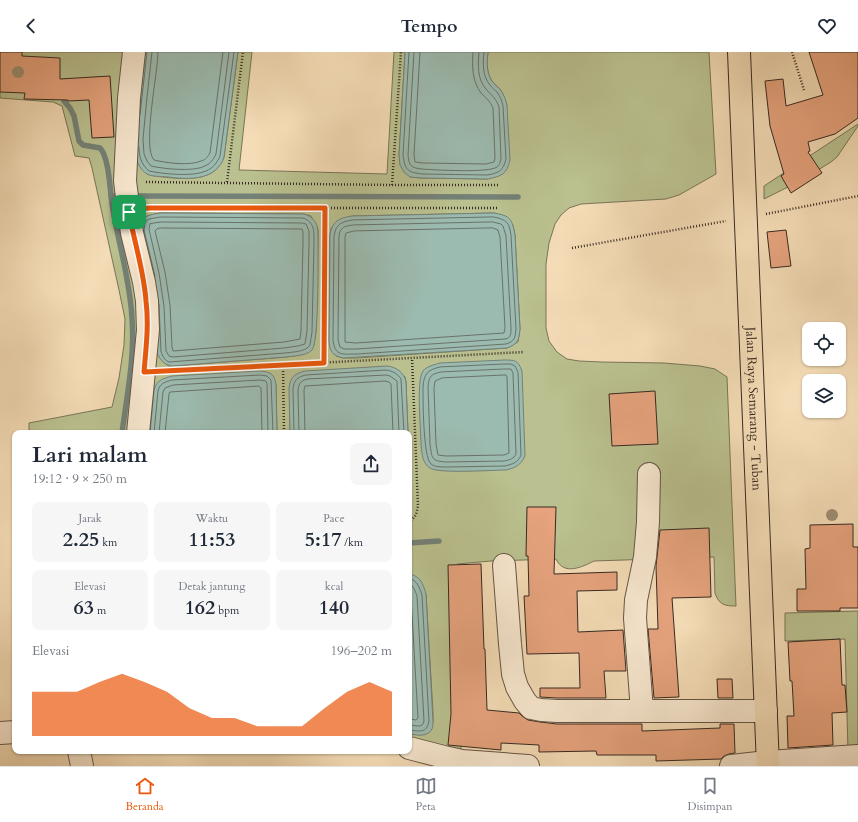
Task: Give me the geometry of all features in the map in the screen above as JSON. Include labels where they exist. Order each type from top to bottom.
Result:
[{"type":"highway","name":"Jalan Raya Semarang - Tuban","points":[[739,52],[768,764]]},
{"type":"street","points":[[134,52],[129,98],[127,197],[132,233],[144,282],[148,330],[138,430]]},
{"type":"street","points":[[642,711],[635,618],[636,600],[645,557],[648,522],[649,474]]},
{"type":"street","points":[[504,565],[513,674],[517,688],[532,708],[557,711],[766,711]]},
{"type":"street","points":[[0,733],[12,732]]},
{"type":"street","points":[[412,749],[462,761],[489,765],[528,766]]},
{"type":"street","points":[[80,754],[82,766]]},
{"type":"street","points":[[731,766],[858,756]]},
{"type":"path","points":[[227,182],[243,52]]},
{"type":"path","points":[[392,185],[401,52]]},
{"type":"path","points":[[792,52],[804,90]]},
{"type":"path","points":[[127,197],[227,182],[500,185]]},
{"type":"path","points":[[572,248],[746,218],[858,196]]},
{"type":"path","points":[[127,197],[139,209],[498,208]]},
{"type":"path","points":[[324,363],[325,208]]},
{"type":"path","points":[[144,372],[524,352]]},
{"type":"path","points":[[412,358],[418,506],[416,515],[412,520]]},
{"type":"path","points":[[282,365],[284,430]]},
{"type":"green space","points":[[0,52],[144,52],[147,174],[177,178],[201,177],[210,174],[215,170],[224,157],[238,52],[252,52],[239,170],[387,174],[394,52],[405,52],[399,156],[410,177],[488,179],[507,106],[502,92],[490,78],[487,63],[488,52],[709,52],[716,174],[679,195],[666,199],[581,204],[569,208],[561,215],[555,224],[549,243],[546,264],[546,328],[549,341],[557,352],[567,359],[579,361],[664,363],[700,366],[715,369],[727,377],[736,606],[723,604],[718,600],[715,593],[714,557],[594,561],[574,569],[564,567],[559,564],[556,559],[491,561],[457,564],[461,751],[412,742],[412,734],[433,722],[433,712],[426,594],[412,575],[412,430],[408,430],[405,377],[398,370],[290,383],[290,430],[277,430],[276,384],[154,390],[150,430],[29,430],[29,423],[112,407],[119,378],[124,345],[125,319],[92,168],[89,158],[75,156],[62,106],[53,102],[0,98]],"holes":[[[160,213],[304,214],[311,216],[318,229],[316,332],[315,340],[310,349],[303,354],[286,357],[168,366],[140,224],[141,221],[145,217]],[[494,213],[513,225],[515,235],[520,329],[518,342],[507,348],[357,358],[343,358],[336,356],[329,341],[331,228],[352,216]]]},
{"type":"green space","points":[[858,124],[837,157],[831,162],[800,181],[764,199],[764,186]]},
{"type":"green space","points":[[858,611],[858,750],[848,751],[845,639],[785,641],[785,613]]},
{"type":"water","points":[[144,52],[238,52],[224,157],[221,164],[210,174],[196,178],[154,176],[149,175],[140,166],[135,156]]},
{"type":"water","points":[[405,52],[488,52],[487,63],[490,78],[503,94],[507,106],[510,160],[503,174],[488,179],[421,178],[410,177],[404,172],[400,165],[399,156]]},
{"type":"water","points":[[160,213],[304,214],[313,219],[318,229],[318,300],[316,332],[312,350],[303,355],[286,357],[173,366],[167,365],[163,362],[157,353],[140,224],[145,217]]},
{"type":"water","points":[[494,213],[504,215],[510,219],[515,235],[520,329],[518,339],[514,345],[507,348],[343,358],[336,356],[332,352],[329,341],[330,235],[334,223],[340,219],[352,216]]},
{"type":"water","points":[[504,360],[516,361],[522,371],[525,456],[522,462],[517,466],[506,470],[444,471],[435,470],[427,466],[422,454],[419,406],[420,384],[423,371],[440,363]]},
{"type":"water","points":[[387,366],[399,371],[405,378],[406,382],[408,430],[290,430],[290,382],[295,375],[305,371]]},
{"type":"water","points":[[260,371],[273,375],[276,384],[277,430],[150,430],[154,390],[160,380],[172,376]]},
{"type":"water","points":[[412,575],[419,579],[426,594],[433,724],[430,732],[425,735],[412,734]]},
{"type":"building","points":[[0,52],[22,52],[22,56],[60,58],[60,79],[110,76],[114,137],[92,138],[89,100],[68,101],[24,99],[25,93],[0,92]]},
{"type":"building","points":[[809,52],[858,52],[858,118],[835,134],[808,142],[810,151],[808,152],[822,173],[791,193],[781,176],[784,174],[770,126],[765,81],[783,79],[786,106],[823,95]]},
{"type":"building","points":[[786,230],[791,266],[771,268],[767,232]]},
{"type":"building","points":[[655,391],[658,444],[612,446],[609,394]]},
{"type":"building","points":[[527,507],[556,507],[554,574],[617,572],[617,590],[577,591],[578,632],[623,630],[626,671],[604,671],[606,698],[540,697],[540,688],[580,688],[579,653],[527,654],[524,596],[529,596],[528,556],[526,556]]},
{"type":"building","points":[[853,524],[853,547],[858,547],[858,608],[840,608],[840,611],[797,611],[797,589],[806,589],[805,549],[810,548],[810,525]]},
{"type":"building","points":[[709,528],[711,597],[672,598],[679,697],[654,698],[648,629],[658,629],[656,566],[660,530]]},
{"type":"building","points":[[481,564],[487,710],[519,713],[528,720],[557,724],[642,724],[642,731],[720,728],[720,724],[734,724],[735,753],[724,756],[721,759],[656,761],[656,755],[597,755],[596,751],[539,752],[539,745],[501,743],[501,750],[448,745],[451,714],[448,565]]},
{"type":"building","points":[[840,639],[842,685],[845,685],[847,712],[832,713],[833,745],[788,748],[787,716],[794,716],[788,642]]},
{"type":"building","points":[[717,679],[732,679],[733,698],[718,698]]},
{"type":"waterway","points":[[64,101],[74,116],[79,141],[83,145],[100,148],[103,152],[109,174],[114,218],[129,289],[133,332],[130,376],[122,430]]},
{"type":"waterway","points":[[111,196],[123,196]]},
{"type":"waterway","points":[[132,196],[518,197]]},
{"type":"waterway","points":[[412,543],[439,541]]},
{"type":"route","points":[[150,208],[325,208],[324,363],[144,372],[148,330],[146,301],[144,282],[132,233],[129,212],[150,208]]}]
